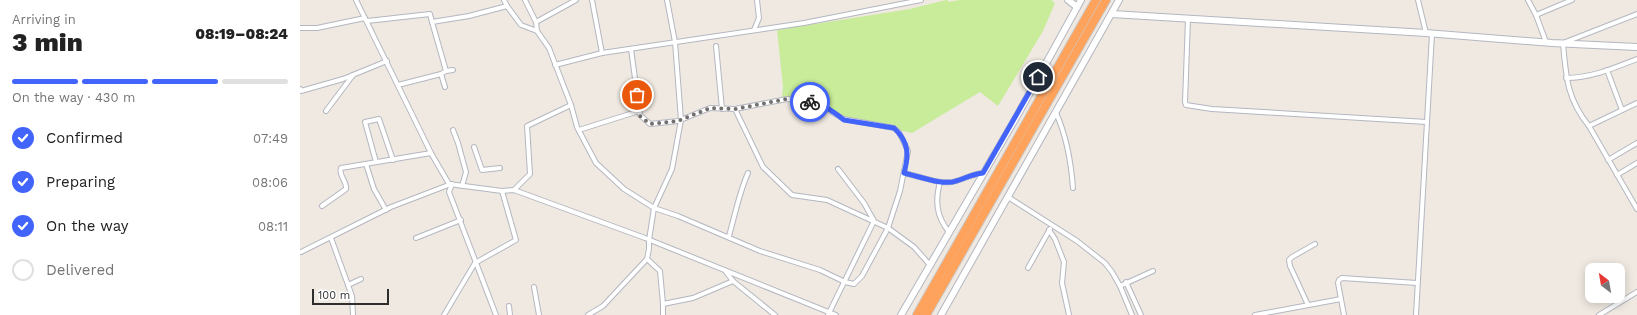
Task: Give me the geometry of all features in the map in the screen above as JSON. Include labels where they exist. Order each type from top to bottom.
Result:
[{"type":"highway","points":[[917,315],[1096,0]]},
{"type":"highway","points":[[926,315],[1106,0]]},
{"type":"street","points":[[356,0],[431,153],[448,184],[502,191],[514,190],[649,240],[828,314],[836,315]]},
{"type":"street","points":[[504,0],[521,25],[537,31]]},
{"type":"street","points":[[525,0],[536,22],[537,31],[549,48],[579,130],[596,163],[624,189],[654,208],[729,236],[760,251],[820,270],[845,282],[854,284],[858,281],[888,228],[900,191],[908,151],[899,132],[894,128],[844,120],[837,114],[816,102],[787,99],[735,109],[710,108],[681,120],[650,124],[640,116],[631,49]]},
{"type":"street","points":[[536,22],[576,0]]},
{"type":"street","points":[[592,0],[602,53]]},
{"type":"street","points":[[588,315],[603,306],[647,259],[650,249],[649,240],[654,208],[672,169],[681,120],[675,42],[666,0]]},
{"type":"street","points":[[754,30],[759,18],[757,0]]},
{"type":"street","points":[[554,65],[602,53],[804,23],[921,0]]},
{"type":"street","points":[[1068,0],[1077,7]]},
{"type":"street","points":[[901,315],[1017,116],[1081,0]]},
{"type":"street","points":[[941,315],[1119,0]]},
{"type":"street","points":[[1416,315],[1427,122],[1429,34],[1418,0]]},
{"type":"street","points":[[1528,0],[1536,15],[1546,42]]},
{"type":"street","points":[[1536,15],[1572,0]]},
{"type":"street","points":[[432,22],[469,16],[507,6]]},
{"type":"street","points":[[300,28],[317,28],[366,20],[430,14],[446,71]]},
{"type":"street","points":[[1112,14],[1637,47]]},
{"type":"street","points":[[1563,43],[1637,14]]},
{"type":"street","points":[[1188,19],[1184,96],[1186,106],[1212,109],[1427,122]]},
{"type":"street","points":[[1563,43],[1566,78],[1572,98],[1637,207]]},
{"type":"street","points":[[716,46],[722,109]]},
{"type":"street","points":[[1566,78],[1587,76],[1637,59]]},
{"type":"street","points":[[300,90],[353,75],[387,61]]},
{"type":"street","points":[[398,85],[453,70]]},
{"type":"street","points":[[1607,70],[1622,110]]},
{"type":"street","points":[[441,74],[445,87]]},
{"type":"street","points":[[326,111],[353,75]]},
{"type":"street","points":[[1589,126],[1637,103]]},
{"type":"street","points":[[514,190],[530,174],[527,126],[571,105]]},
{"type":"street","points":[[735,109],[763,167],[792,195],[827,200],[888,228],[914,248],[930,265]]},
{"type":"street","points":[[579,130],[639,111]]},
{"type":"street","points":[[1056,113],[1062,125],[1070,156],[1073,188]]},
{"type":"street","points":[[376,162],[365,122],[379,119],[393,160]]},
{"type":"street","points":[[453,130],[466,172],[462,186]]},
{"type":"street","points":[[1608,160],[1637,142]]},
{"type":"street","points":[[474,147],[482,170],[500,168]]},
{"type":"street","points":[[322,206],[346,189],[346,184],[340,174],[341,168],[431,153]]},
{"type":"street","points":[[1617,175],[1637,163]]},
{"type":"street","points":[[366,164],[374,188],[386,210]]},
{"type":"street","points":[[838,169],[864,203],[874,221]]},
{"type":"street","points":[[729,236],[742,186],[748,173]]},
{"type":"street","points":[[904,173],[940,182],[956,181],[971,175],[983,173]]},
{"type":"street","points":[[940,182],[937,209],[944,226],[949,232]]},
{"type":"street","points":[[301,252],[386,210],[452,184]]},
{"type":"street","points":[[452,184],[449,192],[461,220],[475,263],[496,315]]},
{"type":"street","points":[[444,315],[475,263],[516,240],[502,191]]},
{"type":"street","points":[[1008,197],[1077,241],[1105,263],[1120,286],[1132,315]]},
{"type":"street","points":[[416,238],[461,220]]},
{"type":"street","points":[[828,314],[874,221]]},
{"type":"street","points":[[1028,268],[1051,225]]},
{"type":"street","points":[[1049,230],[1055,239],[1064,262],[1062,283],[1069,315]]},
{"type":"street","points":[[331,238],[352,296],[353,315]]},
{"type":"street","points":[[1308,305],[1290,266],[1289,260],[1315,244]]},
{"type":"street","points":[[647,259],[660,271],[664,304],[663,315]]},
{"type":"street","points":[[1120,286],[1153,271]]},
{"type":"street","points":[[726,272],[733,281],[775,315]]},
{"type":"street","points":[[1344,315],[1338,283],[1342,278],[1417,283]]},
{"type":"street","points":[[348,286],[361,279]]},
{"type":"street","points":[[664,304],[693,298],[733,281]]},
{"type":"street","points":[[1126,282],[1141,315]]},
{"type":"street","points":[[534,287],[539,315]]},
{"type":"street","points":[[1599,315],[1637,292]]},
{"type":"street","points":[[1255,315],[1341,299]]},
{"type":"street","points":[[509,306],[510,315]]},
{"type":"green space","points":[[948,0],[948,2],[960,0],[1051,0],[1055,3],[1043,31],[998,106],[980,92],[912,133],[843,118],[815,101],[782,98],[783,87],[777,30],[910,9]]},
{"type":"way so far","points":[[637,95],[640,116],[650,124],[678,121],[710,108],[735,109],[787,99],[810,102]]},
{"type":"route","points":[[810,102],[816,102],[837,114],[844,120],[894,128],[899,132],[908,151],[904,173],[940,182],[951,182],[966,176],[983,173],[1038,77]]}]
